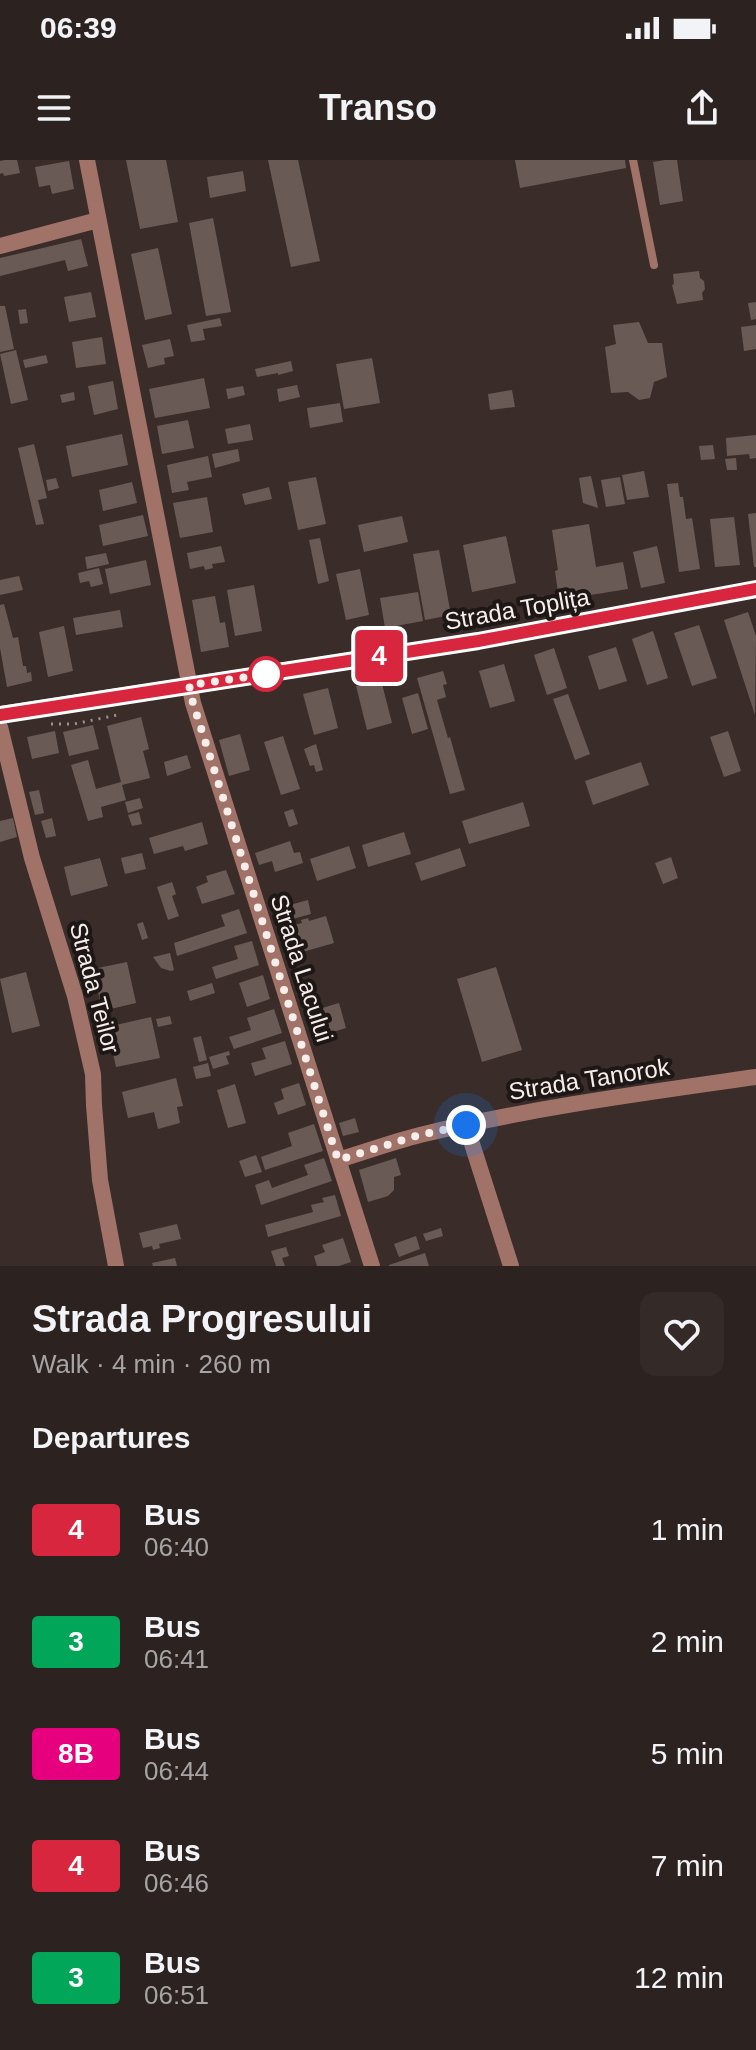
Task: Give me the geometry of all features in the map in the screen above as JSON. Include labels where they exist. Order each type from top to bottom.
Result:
[{"type":"main road","name":"Strada Toplița","points":[[0,714],[478,641],[756,589]]},
{"type":"street","name":"Strada Lacului","points":[[87,160],[193,703],[372,1266]]},
{"type":"street","points":[[0,246],[98,220]]},
{"type":"street","name":"Strada Teilor","points":[[0,727],[32,858],[75,996],[93,1074],[100,1180],[116,1266]]},
{"type":"street","name":"Strada Tanorok","points":[[338,1160],[416,1136],[466,1125],[576,1104],[756,1077]]},
{"type":"street","points":[[466,1125],[511,1266]]},
{"type":"lane","points":[[633,160],[654,265]]},
{"type":"building","points":[[17,160],[20,173],[0,174],[0,161]]},
{"type":"building","points":[[126,160],[166,160],[178,222],[140,229]]},
{"type":"building","points":[[268,160],[298,160],[320,261],[291,267]]},
{"type":"building","points":[[515,160],[625,160],[626,168],[520,188]]},
{"type":"building","points":[[677,160],[683,201],[660,205],[653,162]]},
{"type":"building","points":[[69,161],[74,189],[52,194],[50,185],[39,187],[35,167]]},
{"type":"building","points":[[243,171],[246,191],[210,198],[207,177]]},
{"type":"building","points":[[213,218],[231,312],[206,316],[189,223]]},
{"type":"building","points":[[81,239],[88,266],[68,271],[65,260],[0,276],[0,258]]},
{"type":"building","points":[[158,248],[172,314],[145,320],[131,254]]},
{"type":"building","points":[[699,271],[704,281],[703,300],[677,304],[672,285],[673,274]]},
{"type":"building","points":[[91,292],[96,317],[69,322],[64,297]]},
{"type":"building","points":[[756,302],[756,319],[751,320],[748,303]]},
{"type":"building","points":[[0,306],[5,306],[14,349],[0,352]]},
{"type":"building","points":[[26,309],[28,323],[20,324],[18,310]]},
{"type":"building","points":[[220,318],[222,326],[203,329],[205,340],[191,342],[187,325]]},
{"type":"building","points":[[639,322],[648,343],[662,343],[667,377],[654,382],[650,398],[639,400],[628,392],[611,393],[605,347],[616,344],[613,325]]},
{"type":"building","points":[[756,325],[756,349],[744,351],[741,327]]},
{"type":"building","points":[[102,337],[106,364],[76,368],[72,342]]},
{"type":"building","points":[[170,339],[174,356],[164,358],[165,364],[148,368],[142,345]]},
{"type":"building","points":[[16,350],[28,400],[11,404],[0,354]]},
{"type":"building","points":[[46,355],[48,363],[25,368],[23,360]]},
{"type":"building","points":[[372,358],[380,403],[344,409],[336,364]]},
{"type":"building","points":[[291,361],[293,371],[257,377],[255,369]]},
{"type":"building","points":[[204,378],[210,408],[155,418],[149,389]]},
{"type":"building","points":[[113,381],[118,409],[94,415],[88,386]]},
{"type":"building","points":[[297,385],[300,397],[279,402],[277,389]]},
{"type":"building","points":[[243,386],[245,395],[228,399],[226,389]]},
{"type":"building","points":[[512,390],[515,407],[490,410],[488,394]]},
{"type":"building","points":[[74,392],[75,400],[62,403],[60,395]]},
{"type":"building","points":[[340,403],[343,422],[310,428],[307,408]]},
{"type":"building","points":[[188,420],[194,448],[162,454],[157,426]]},
{"type":"building","points":[[250,424],[253,440],[228,444],[225,429]]},
{"type":"building","points":[[122,434],[128,465],[72,477],[66,446]]},
{"type":"building","points":[[756,435],[756,458],[750,459],[749,454],[727,456],[726,438]]},
{"type":"building","points":[[34,444],[47,498],[38,500],[44,524],[36,525],[18,448]]},
{"type":"building","points":[[713,445],[715,459],[701,460],[699,446]]},
{"type":"building","points":[[238,449],[240,461],[215,468],[212,454]]},
{"type":"building","points":[[208,456],[212,477],[187,482],[189,490],[172,493],[167,465]]},
{"type":"building","points":[[736,458],[737,470],[727,470],[725,459]]},
{"type":"building","points":[[644,471],[649,497],[627,500],[622,475]]},
{"type":"building","points":[[591,476],[598,508],[583,503],[579,478]]},
{"type":"building","points":[[316,477],[326,524],[298,530],[288,482]]},
{"type":"building","points":[[620,477],[625,504],[606,507],[601,480]]},
{"type":"building","points":[[56,478],[59,488],[48,491],[46,480]]},
{"type":"building","points":[[132,482],[137,503],[103,511],[99,490]]},
{"type":"building","points":[[678,483],[686,519],[692,518],[700,569],[679,572],[667,484]]},
{"type":"building","points":[[269,487],[272,499],[245,505],[242,494]]},
{"type":"building","points":[[207,497],[213,532],[180,538],[173,503]]},
{"type":"building","points":[[756,513],[756,567],[754,567],[748,514]]},
{"type":"building","points":[[143,515],[148,536],[103,546],[99,525]]},
{"type":"building","points":[[402,516],[408,542],[364,552],[358,525]]},
{"type":"building","points":[[734,517],[740,565],[715,567],[710,519]]},
{"type":"building","points":[[589,524],[596,567],[623,562],[628,589],[559,600],[552,530]]},
{"type":"building","points":[[506,536],[516,583],[472,592],[463,545]]},
{"type":"building","points":[[320,538],[329,581],[318,584],[309,540]]},
{"type":"building","points":[[221,546],[225,562],[212,564],[213,568],[205,570],[204,566],[190,569],[187,553]]},
{"type":"building","points":[[657,546],[665,583],[641,588],[633,552]]},
{"type":"building","points":[[439,550],[451,615],[425,620],[413,554]]},
{"type":"building","points":[[106,553],[109,564],[87,569],[85,557]]},
{"type":"building","points":[[146,560],[151,585],[110,594],[105,569]]},
{"type":"building","points":[[99,568],[103,584],[91,587],[89,581],[80,583],[78,573]]},
{"type":"building","points":[[360,569],[369,615],[346,620],[336,574]]},
{"type":"building","points":[[19,576],[23,590],[0,595],[0,580]]},
{"type":"building","points":[[254,585],[262,631],[235,636],[227,590]]},
{"type":"building","points":[[418,592],[423,621],[385,628],[380,598]]},
{"type":"building","points":[[215,596],[220,623],[225,622],[229,647],[201,652],[192,600]]},
{"type":"building","points":[[4,604],[13,638],[18,637],[23,666],[26,666],[27,673],[31,672],[32,681],[7,687],[0,648],[0,605]]},
{"type":"building","points":[[120,610],[123,627],[76,635],[73,618]]},
{"type":"building","points":[[748,612],[756,636],[755,715],[724,620]]},
{"type":"building","points":[[699,625],[717,678],[692,686],[674,633]]},
{"type":"building","points":[[64,626],[73,671],[48,677],[39,632]]},
{"type":"building","points":[[653,631],[668,678],[647,685],[632,639]]},
{"type":"building","points":[[616,647],[627,681],[599,690],[588,656]]},
{"type":"building","points":[[554,648],[567,688],[547,695],[534,655]]},
{"type":"building","points":[[504,664],[515,701],[490,708],[479,671]]},
{"type":"building","points":[[443,671],[447,684],[443,685],[446,697],[437,700],[465,790],[450,794],[417,678]]},
{"type":"building","points":[[381,680],[392,723],[367,730],[356,686]]},
{"type":"building","points":[[328,688],[338,728],[314,735],[303,694]]},
{"type":"building","points":[[418,693],[428,729],[412,734],[402,698]]},
{"type":"building","points":[[568,694],[590,754],[575,760],[553,699]]},
{"type":"building","points":[[141,717],[149,749],[143,751],[150,778],[122,785],[126,800],[101,807],[103,817],[88,821],[71,765],[88,760],[96,789],[121,782],[107,726]]},
{"type":"building","points":[[93,725],[99,749],[69,756],[63,732]]},
{"type":"building","points":[[55,731],[59,753],[32,759],[27,737]]},
{"type":"building","points":[[728,731],[741,771],[724,777],[710,737]]},
{"type":"building","points":[[240,734],[250,770],[229,776],[219,740]]},
{"type":"building","points":[[283,736],[300,789],[281,795],[264,742]]},
{"type":"building","points":[[316,744],[323,770],[316,772],[314,765],[310,766],[304,749]]},
{"type":"building","points":[[187,755],[191,768],[167,776],[164,762]]},
{"type":"building","points":[[641,762],[649,785],[593,805],[585,781]]},
{"type":"building","points":[[39,790],[44,813],[35,815],[29,792]]},
{"type":"building","points":[[140,798],[143,808],[128,813],[125,802]]},
{"type":"building","points":[[523,802],[530,826],[469,844],[462,821]]},
{"type":"building","points":[[293,809],[298,824],[289,827],[284,812]]},
{"type":"building","points":[[139,812],[142,824],[132,826],[128,815]]},
{"type":"building","points":[[13,818],[17,837],[0,842],[0,821]]},
{"type":"building","points":[[52,818],[56,836],[46,838],[41,821]]},
{"type":"building","points":[[202,822],[208,844],[185,851],[183,846],[154,854],[149,838]]},
{"type":"building","points":[[404,832],[411,854],[368,867],[362,845]]},
{"type":"building","points":[[290,841],[294,853],[300,852],[303,863],[275,872],[272,861],[259,865],[255,853]]},
{"type":"building","points":[[349,846],[356,868],[317,881],[310,859]]},
{"type":"building","points":[[460,848],[466,866],[421,881],[415,863]]},
{"type":"building","points":[[142,853],[146,869],[125,874],[121,858]]},
{"type":"building","points":[[671,857],[678,878],[663,884],[655,863]]},
{"type":"building","points":[[100,858],[108,886],[71,896],[64,867]]},
{"type":"building","points":[[226,870],[235,894],[202,904],[196,887],[208,882],[206,876]]},
{"type":"building","points":[[172,882],[176,894],[172,896],[179,916],[168,920],[157,887]]},
{"type":"building","points":[[308,900],[311,914],[289,920],[286,906]]},
{"type":"building","points":[[239,909],[247,933],[177,956],[174,943],[225,926],[221,915]]},
{"type":"building","points":[[326,916],[334,943],[292,955],[284,928],[308,918],[309,921]]},
{"type":"building","points":[[143,922],[148,938],[142,940],[137,924]]},
{"type":"building","points":[[252,941],[259,965],[216,979],[212,967],[238,959],[234,946]]},
{"type":"building","points":[[170,953],[174,970],[171,971],[161,968],[153,957]]},
{"type":"building","points":[[127,962],[136,1003],[102,1011],[93,969]]},
{"type":"building","points":[[496,967],[522,1050],[482,1062],[457,979]]},
{"type":"building","points":[[26,972],[40,1026],[12,1033],[0,979]]},
{"type":"building","points":[[263,975],[270,999],[247,1007],[239,983]]},
{"type":"building","points":[[212,983],[215,993],[190,1001],[187,991]]},
{"type":"building","points":[[339,1003],[346,1028],[320,1036],[312,1011]]},
{"type":"building","points":[[274,1009],[282,1033],[234,1049],[229,1037],[251,1030],[247,1018]]},
{"type":"building","points":[[170,1016],[172,1024],[158,1027],[156,1019]]},
{"type":"building","points":[[151,1017],[160,1058],[116,1067],[107,1027]]},
{"type":"building","points":[[201,1036],[207,1060],[199,1062],[193,1038]]},
{"type":"building","points":[[285,1041],[292,1064],[255,1076],[251,1063],[266,1059],[262,1048]]},
{"type":"building","points":[[229,1051],[230,1055],[226,1056],[229,1064],[213,1069],[209,1057]]},
{"type":"building","points":[[208,1063],[211,1076],[196,1079],[193,1067]]},
{"type":"building","points":[[176,1078],[183,1106],[177,1107],[180,1123],[158,1129],[154,1112],[128,1118],[122,1092]]},
{"type":"building","points":[[299,1083],[306,1105],[278,1115],[274,1103],[284,1099],[281,1089]]},
{"type":"building","points":[[235,1084],[246,1123],[228,1128],[217,1090]]},
{"type":"building","points":[[355,1118],[359,1132],[343,1136],[339,1123]]},
{"type":"building","points":[[314,1124],[323,1151],[265,1170],[261,1157],[292,1146],[288,1133]]},
{"type":"building","points":[[256,1155],[262,1172],[245,1177],[239,1161]]},
{"type":"building","points":[[324,1158],[332,1181],[261,1205],[255,1185],[269,1180],[272,1188],[308,1175],[304,1165]]},
{"type":"building","points":[[396,1158],[401,1175],[394,1177],[394,1190],[388,1196],[368,1202],[359,1170]]},
{"type":"building","points":[[335,1195],[341,1216],[268,1237],[265,1225],[313,1212],[311,1205]]},
{"type":"building","points":[[177,1224],[181,1239],[159,1244],[160,1248],[153,1250],[152,1246],[143,1248],[139,1233]]},
{"type":"building","points":[[441,1228],[443,1236],[426,1241],[423,1234]]},
{"type":"building","points":[[416,1236],[420,1249],[399,1257],[394,1244]]},
{"type":"building","points":[[343,1238],[351,1262],[339,1266],[317,1266],[314,1256],[325,1252],[322,1245]]},
{"type":"building","points":[[286,1247],[289,1256],[282,1258],[285,1266],[276,1266],[271,1251]]},
{"type":"building","points":[[425,1253],[429,1266],[389,1266],[389,1265]]},
{"type":"building","points":[[175,1258],[177,1266],[153,1266],[152,1263]]},
{"type":"bus line","name":"4","points":[[0,715],[478,641],[756,589]]},
{"type":"route","points":[[266,674],[269,674],[189,685],[338,1160],[416,1136],[466,1125]]}]
